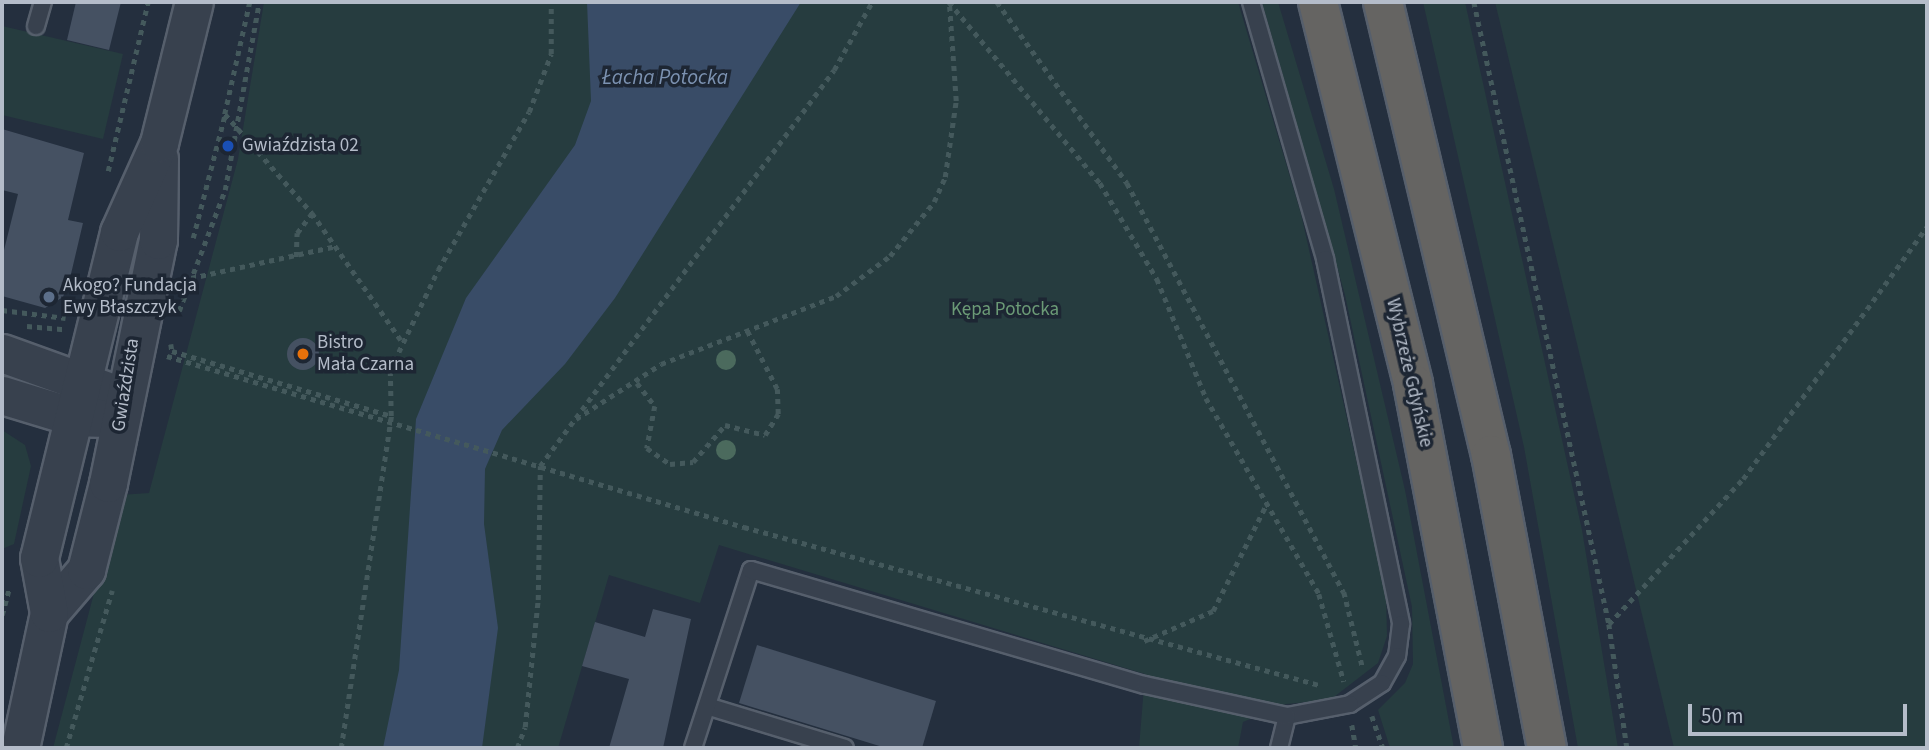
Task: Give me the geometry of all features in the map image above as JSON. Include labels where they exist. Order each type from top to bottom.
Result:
[{"type":"highway","name":"Wybrzeże Gdyńskie","points":[[1318,2],[1413,384],[1483,748]]},
{"type":"highway","points":[[1383,2],[1491,455],[1547,748]]},
{"type":"street","name":"Gwiaździsta","points":[[20,748],[50,613],[39,558],[119,232],[159,143],[194,2]]},
{"type":"street","name":"Gwiaździsta","points":[[50,613],[86,570],[158,240],[159,143]]},
{"type":"street","points":[[2,395],[74,418],[106,417],[122,409],[84,378],[8,339]]},
{"type":"lane","points":[[36,26],[43,2]]},
{"type":"lane","points":[[693,748],[710,707],[751,570],[1145,685],[1287,716],[1368,689],[1389,674],[1400,647],[1397,590],[1325,259],[1251,2]]},
{"type":"lane","points":[[710,707],[845,748]]},
{"type":"lane","points":[[1279,748],[1287,716]]},
{"type":"path","points":[[107,178],[148,2]]},
{"type":"path","points":[[191,247],[250,2]]},
{"type":"path","points":[[174,325],[225,190],[260,2]]},
{"type":"path","points":[[341,748],[391,416],[387,392],[401,340],[530,112],[551,54],[551,2]]},
{"type":"path","points":[[517,748],[538,600],[540,466],[834,70],[872,2]]},
{"type":"path","points":[[572,421],[637,383],[661,364],[836,296],[890,256],[934,202],[945,177],[956,101],[949,2]]},
{"type":"path","points":[[949,2],[1100,183],[1157,279],[1206,398],[1319,594],[1348,696],[1356,748]]},
{"type":"path","points":[[997,2],[1127,183],[1344,592],[1383,748]]},
{"type":"path","points":[[1474,2],[1609,624],[1627,748]]},
{"type":"path","points":[[225,114],[312,213],[401,340]]},
{"type":"path","points":[[296,257],[297,233],[312,213]]},
{"type":"path","points":[[1609,624],[1743,479],[1927,228]]},
{"type":"path","points":[[180,287],[190,278],[337,246]]},
{"type":"path","points":[[170,311],[187,260]]},
{"type":"path","points":[[2,310],[62,320],[74,312]]},
{"type":"path","points":[[8,339],[76,330]]},
{"type":"path","points":[[637,383],[655,407],[647,448],[670,464],[693,462],[725,425],[765,435],[775,423],[778,389],[747,331]]},
{"type":"path","points":[[165,355],[170,337],[172,351],[391,416]]},
{"type":"path","points":[[156,353],[404,429],[1143,641],[1348,696],[1368,689]]},
{"type":"path","points":[[1143,641],[1213,611],[1266,503]]},
{"type":"green space","name":"Kępa Potocka","points":[[264,2],[1238,2],[1301,214],[1386,593],[1387,636],[1378,663],[1330,700],[1286,704],[1243,722],[1238,748],[1139,748],[1145,674],[719,545],[700,603],[609,575],[558,748],[53,748],[120,495],[149,493],[238,159]]},
{"type":"green space","points":[[1262,2],[1278,2],[1334,189],[1405,490],[1454,748],[1390,748],[1378,710],[1405,683],[1413,664],[1412,607],[1345,295]]},
{"type":"green space","points":[[1423,2],[1465,2],[1582,530],[1618,748],[1578,748],[1524,447]]},
{"type":"green space","points":[[1495,2],[1927,2],[1927,748],[1674,748]]},
{"type":"green space","points":[[2,26],[123,54],[103,139],[2,115]]},
{"type":"green space","points":[[2,430],[25,445],[31,466],[14,544],[2,549]]},
{"type":"water","name":"Łacha Potocka","points":[[587,2],[801,2],[615,298],[565,364],[502,430],[485,469],[484,524],[498,628],[482,748],[383,748],[399,670],[416,419],[466,298],[575,145],[591,101]]},
{"type":"building","points":[[76,2],[121,2],[109,50],[67,40]]},
{"type":"building","points":[[2,129],[84,153],[68,220],[83,223],[71,274],[63,297],[45,308],[2,296],[2,258],[18,194],[2,190]]},
{"type":"building","name":"Bistro Mała Czarna","points":[[303,338],[314,343],[319,354],[314,365],[303,370],[292,365],[287,354],[292,343]]},
{"type":"building","points":[[653,609],[691,619],[663,748],[609,748],[629,679],[582,666],[595,622],[645,637]]},
{"type":"building","points":[[757,645],[936,701],[922,748],[886,748],[739,703]]},
{"type":"place","name":"Gwiaździsta 02","points":[[228,146]]},
{"type":"place","name":"Akogo? Fundacja Ewy Błaszczyk","points":[[49,297]]},
{"type":"place","name":"Bistro Mała Czarna","points":[[303,354]]}]
